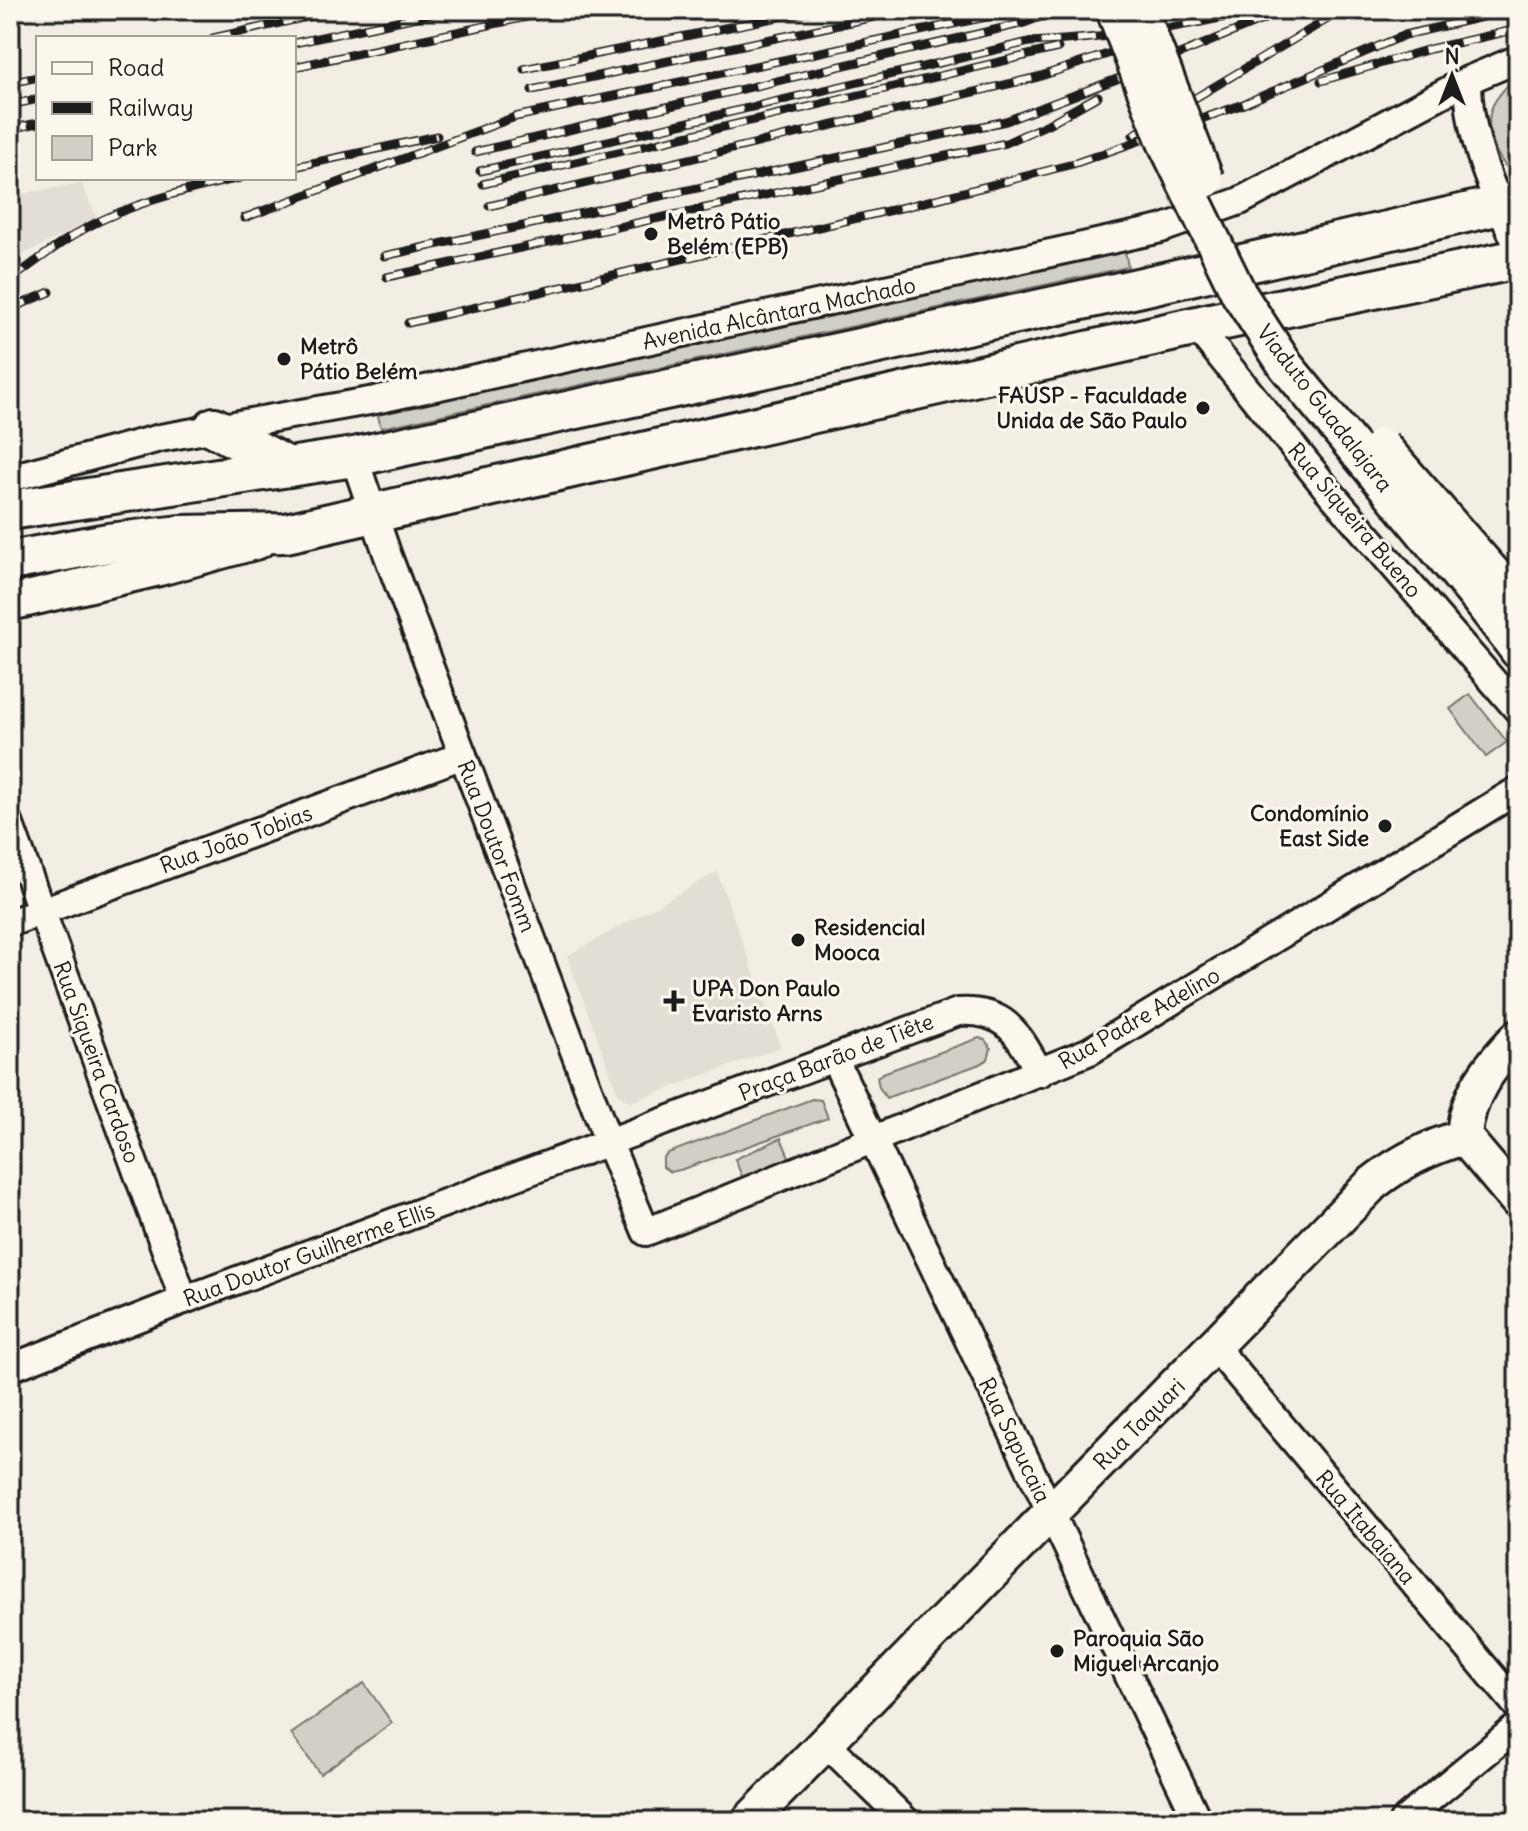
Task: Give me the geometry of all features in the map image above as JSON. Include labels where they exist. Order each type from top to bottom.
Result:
[{"type":"highway","points":[[10,510],[354,457],[1133,289],[1509,203]]},
{"type":"highway","points":[[10,561],[108,543],[181,535],[286,533],[1196,326],[1518,259]]},
{"type":"highway","points":[[214,427],[288,467]]},
{"type":"main road","name":"Viaduto Guadalajara","points":[[1114,10],[1165,142],[1239,294],[1286,366],[1500,595]]},
{"type":"main road","name":"Viaduto Guadalajara","points":[[1140,10],[1220,214],[1264,294],[1295,342],[1334,392],[1500,595],[1518,651]]},
{"type":"main road","points":[[10,603],[159,568],[286,533]]},
{"type":"main road","points":[[1518,1037],[1480,1080],[1465,1121],[1464,1137],[1518,1201]]},
{"type":"main road","name":"Rua Taquari","points":[[749,1821],[1373,1183],[1391,1168],[1425,1149],[1464,1137]]},
{"type":"street","name":"Avenida Alcântara Machado","points":[[10,478],[94,454],[214,427],[375,400],[1161,229],[1240,201],[1468,80],[1518,59]]},
{"type":"street","points":[[1468,80],[1468,106],[1473,132],[1509,203],[1518,247]]},
{"type":"street","name":"Rua Siqueira Bueno","points":[[1196,326],[1328,490],[1518,710]]},
{"type":"street","name":"Rua Doutor Fomm","points":[[354,457],[608,1141],[646,1232]]},
{"type":"street","name":"Rua João Tobias","points":[[10,923],[463,755]]},
{"type":"street","name":"Rua Padre Adelino","points":[[646,1232],[1090,1051],[1518,790]]},
{"type":"street","name":"Rua Siqueira Cardoso","points":[[10,825],[184,1300]]},
{"type":"street","name":"Praça Barão de Tiête","points":[[608,1141],[958,1012],[979,1011],[996,1016],[1011,1027],[1040,1073]]},
{"type":"street","name":"Rua Sapucaia","points":[[834,1058],[1198,1821]]},
{"type":"street","name":"Rua Doutor Guilherme Ellis","points":[[10,1368],[608,1141]]},
{"type":"street","name":"Rua Itabaiana","points":[[1215,1347],[1518,1707]]},
{"type":"street","points":[[1403,1821],[1518,1726]]},
{"type":"street","points":[[825,1742],[906,1821]]},
{"type":"shaded area","points":[[81,183],[97,218],[10,261],[10,196]]},
{"type":"shaded area","name":"UPA Don Paulo Evaristo Arns","points":[[717,872],[781,1047],[631,1102],[619,1096],[567,956]]},
{"type":"green space","points":[[1518,74],[1518,170],[1511,171],[1496,150],[1489,122],[1495,101]]},
{"type":"green space","points":[[1125,251],[1128,267],[381,428],[377,412]]},
{"type":"green space","points":[[1470,694],[1507,742],[1486,757],[1450,709]]},
{"type":"green space","points":[[979,1038],[991,1048],[988,1059],[980,1064],[886,1098],[879,1087],[877,1077],[883,1073]]},
{"type":"green space","points":[[812,1099],[821,1100],[828,1118],[680,1170],[670,1172],[663,1167],[663,1158],[668,1153]]},
{"type":"green space","points":[[781,1138],[792,1164],[745,1184],[735,1159]]},
{"type":"green space","points":[[364,1683],[392,1723],[320,1774],[291,1734]]},
{"type":"railway","points":[[222,36],[338,10]]},
{"type":"railway","points":[[296,43],[449,10]]},
{"type":"railway","points":[[296,67],[559,10]]},
{"type":"railway","points":[[524,69],[813,10]]},
{"type":"railway","points":[[532,90],[907,10]]},
{"type":"railway","points":[[244,218],[515,117],[1000,14],[1035,10]]},
{"type":"railway","points":[[475,152],[1024,23],[1059,10]]},
{"type":"railway","points":[[480,171],[1029,42],[1143,32],[1256,10]]},
{"type":"railway","points":[[384,256],[1006,121],[1286,10]]},
{"type":"railway","points":[[1133,135],[1343,10]]},
{"type":"railway","points":[[408,323],[913,205],[1073,164],[1241,105],[1405,35],[1512,10]]},
{"type":"railway","points":[[1321,81],[1430,49],[1518,29]]},
{"type":"railway","points":[[489,206],[1038,77],[1153,39]]},
{"type":"railway","points":[[483,184],[1058,48]]},
{"type":"railway","points":[[10,83],[36,77]]},
{"type":"railway","points":[[387,277],[1006,143],[1098,96]]},
{"type":"railway","points":[[10,105],[36,99]]},
{"type":"railway","points":[[10,129],[36,123]]},
{"type":"railway","points":[[296,167],[437,136]]},
{"type":"railway","points":[[10,280],[67,239],[104,219],[154,200],[231,180]]},
{"type":"railway","points":[[10,309],[50,292]]},
{"type":"place","name":"Metrô Pátio Belém (EPB)","points":[[651,234]]},
{"type":"place","name":"Metrô Pátio Belém","points":[[284,359]]},
{"type":"place","name":"FAUSP - Faculdade Unida de São Paulo","points":[[1203,408]]},
{"type":"place","name":"Condomínio East Side","points":[[1385,826]]},
{"type":"place","name":"Residencial Mooca","points":[[798,940]]},
{"type":"place","name":"UPA Don Paulo Evaristo Arns","points":[[674,1001]]},
{"type":"place","name":"Paroquia São Miguel Arcanjo","points":[[1057,1651]]}]
